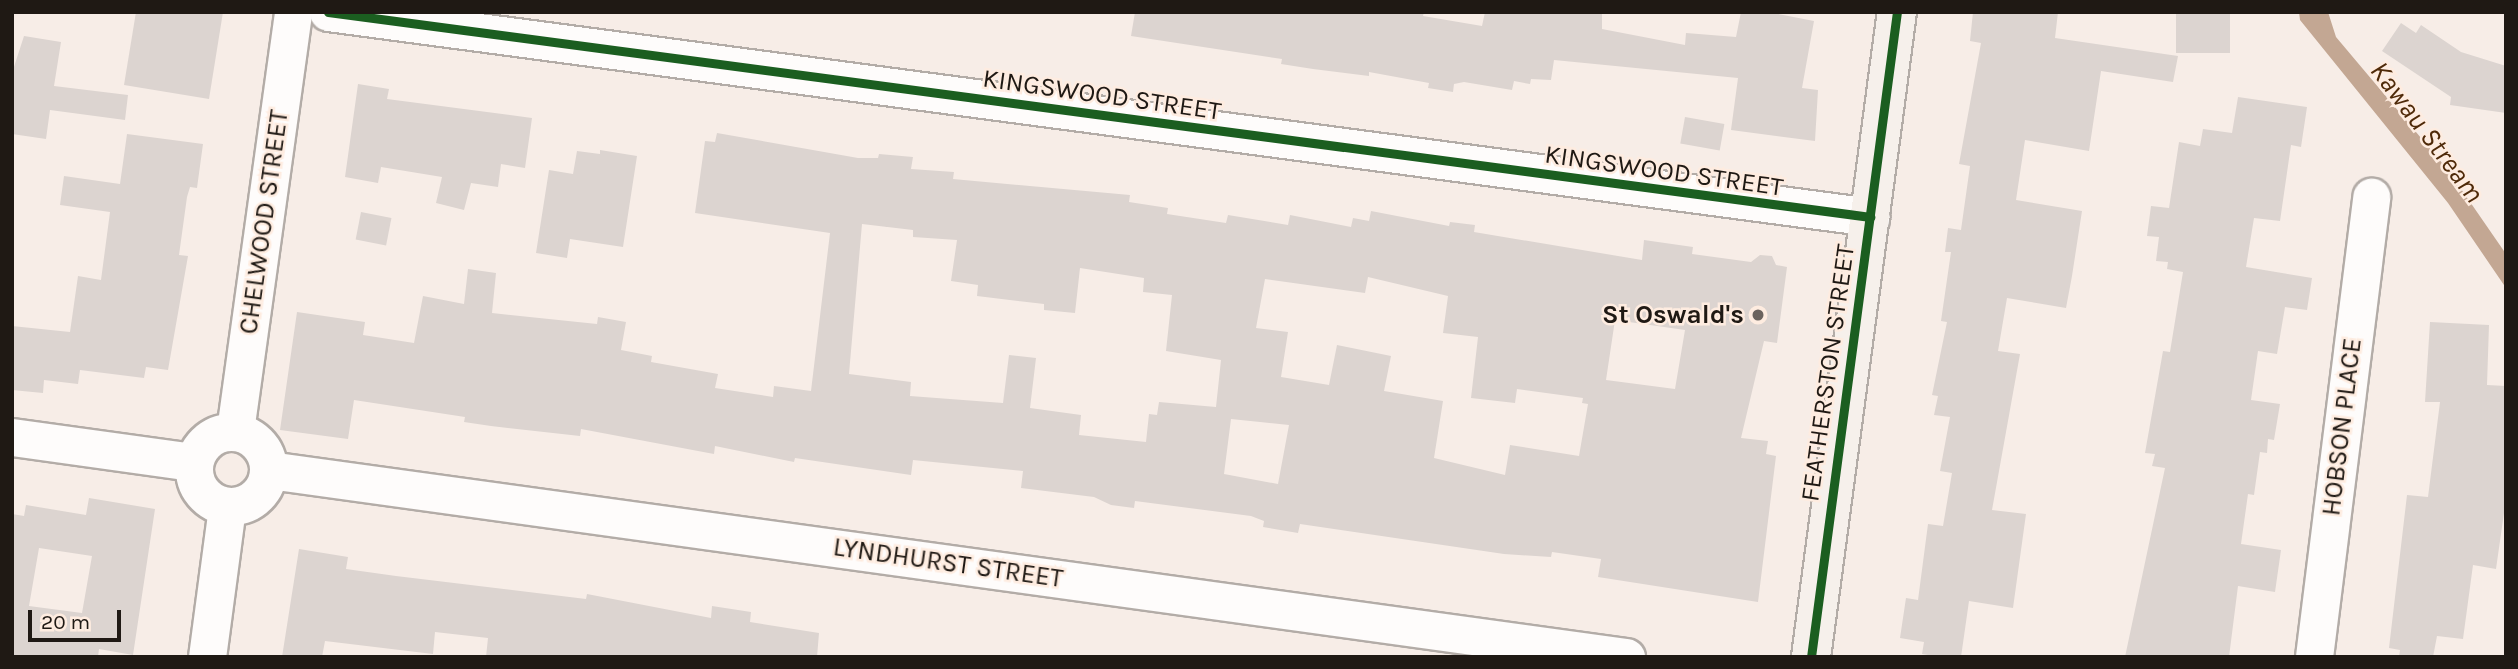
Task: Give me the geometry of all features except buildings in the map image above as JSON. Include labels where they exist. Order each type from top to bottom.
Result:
[{"type":"main road","name":"FEATHERSTON STREET","points":[[1811,657],[1897,12]]},
{"type":"street","name":"CHELWOOD STREET","points":[[235,431],[293,12]]},
{"type":"street","name":"KINGSWOOD STREET","points":[[328,12],[1870,217]]},
{"type":"street","name":"HOBSON PLACE","points":[[2314,657],[2371,197]]},
{"type":"street","points":[[235,431],[253,438],[265,452],[269,470],[263,490],[247,503],[227,507],[207,500],[195,483],[193,462],[209,439],[235,431]]},
{"type":"street","points":[[12,437],[193,462]]},
{"type":"street","name":"LYNDHURST STREET","points":[[269,470],[1626,657]]},
{"type":"street","points":[[207,657],[227,507]]},
{"type":"shaded area","points":[[2299,12],[2328,12],[2336,37],[2448,170],[2506,254],[2506,288],[2448,203],[2300,20]]},
{"type":"cycle path","points":[[328,12],[1870,217]]},
{"type":"cycle path","points":[[1811,657],[1897,12]]},
{"type":"place","name":"St Oswald's","points":[[1758,315]]},
{"type":"water label","name":"Kawau Stream","points":[[2427,132]]}]
